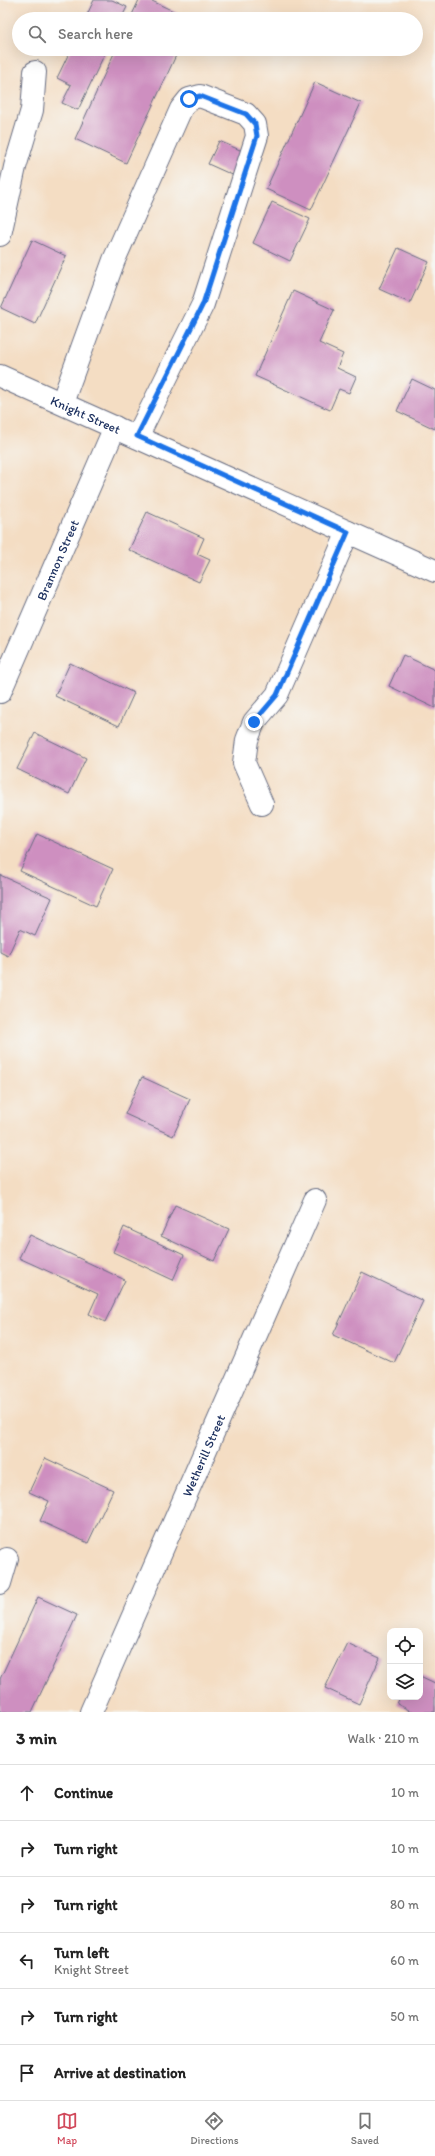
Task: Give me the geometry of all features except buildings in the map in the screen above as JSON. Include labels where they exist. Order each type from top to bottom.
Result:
[{"type":"street","points":[[0,235],[15,167],[32,110],[35,72]]},
{"type":"street","points":[[62,403],[114,260],[181,109],[189,99],[200,96],[246,114],[255,124],[257,136],[203,304],[137,436]]},
{"type":"street","name":"Knight Street","points":[[0,376],[137,436],[435,571]]},
{"type":"street","name":"Brannon Street","points":[[0,692],[115,427]]},
{"type":"street","points":[[262,804],[244,763],[247,740],[254,722],[277,695],[348,532]]},
{"type":"street","name":"Wetherill Street","points":[[91,1712],[315,1200]]},
{"type":"street","points":[[0,1583],[7,1559]]},
{"type":"route","points":[[189,99],[200,96],[246,114],[255,124],[257,136],[203,304],[137,436],[348,532],[325,581],[277,695],[254,722]]}]
